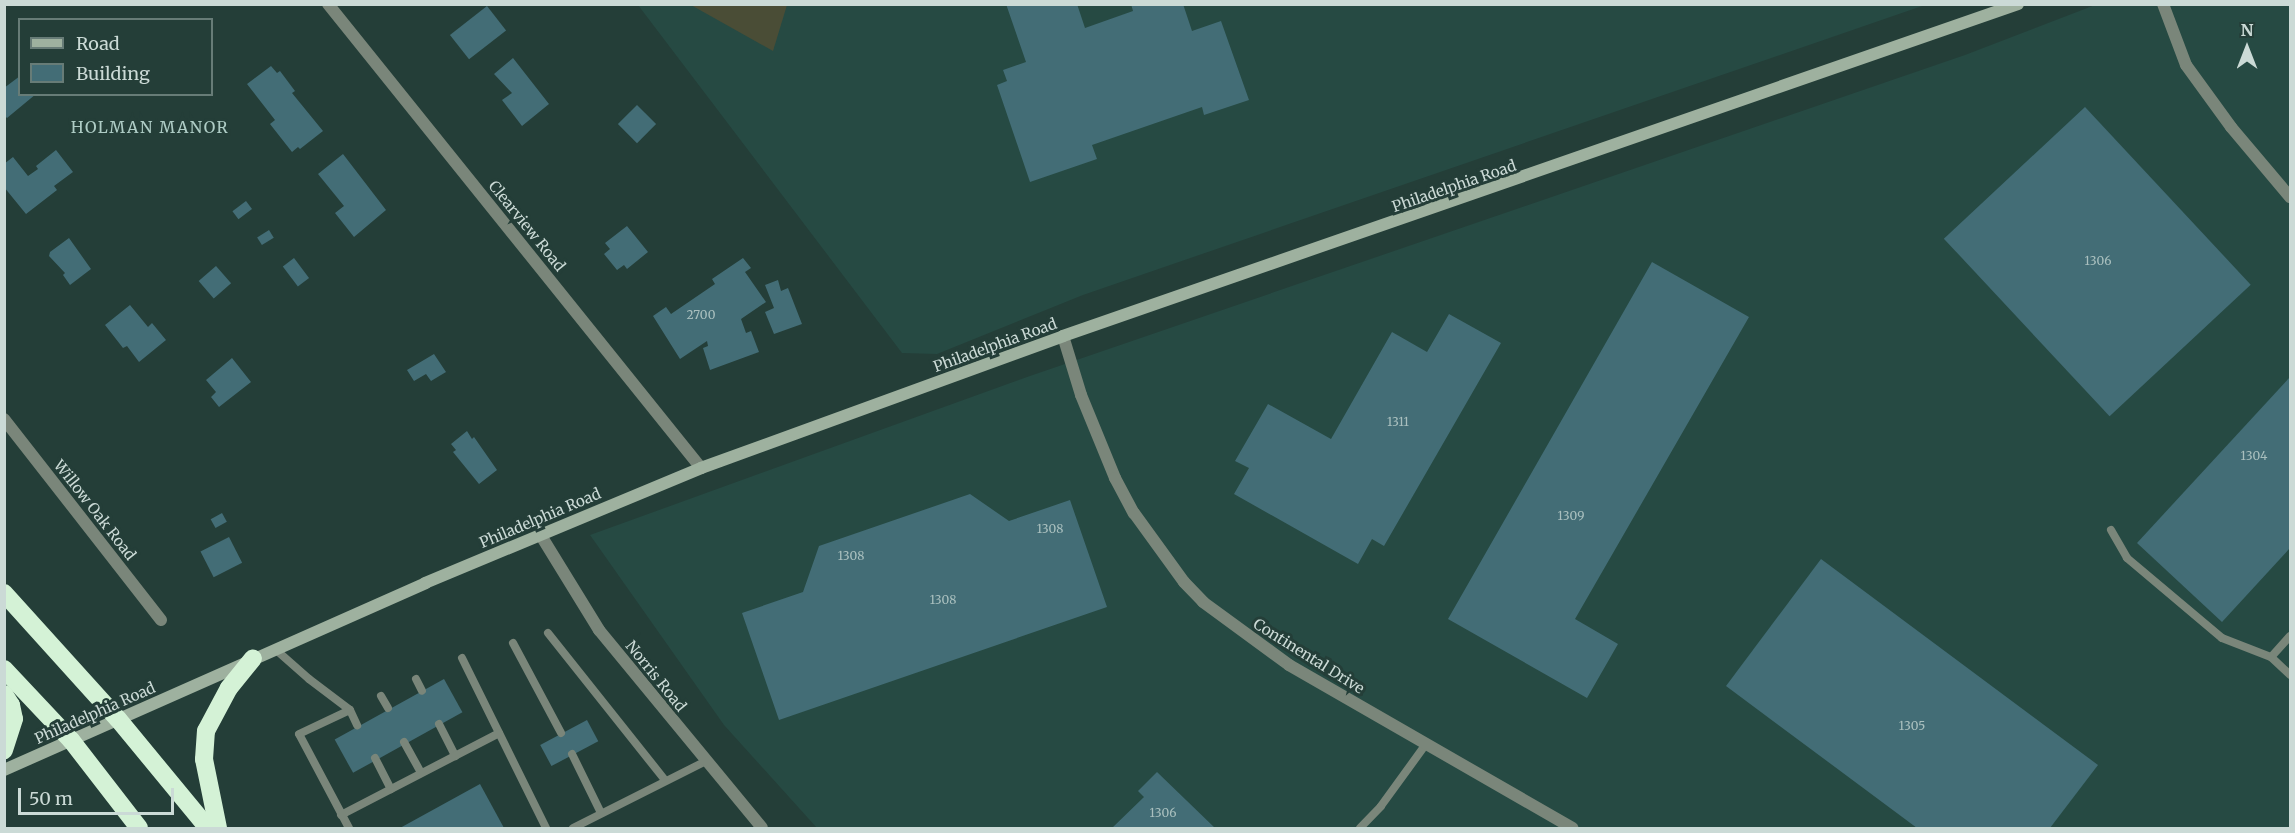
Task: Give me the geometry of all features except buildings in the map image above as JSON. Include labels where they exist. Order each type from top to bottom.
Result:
[{"type":"highway","points":[[4,593],[118,719],[208,828]]},
{"type":"highway","points":[[218,828],[204,759],[206,731],[229,688],[253,658]]},
{"type":"highway","points":[[4,669],[71,740],[139,828]]},
{"type":"highway","points":[[4,694],[11,705],[14,719],[4,750]]},
{"type":"main road","name":"Philadelphia Road","points":[[4,770],[253,658],[540,534],[701,468],[1063,336],[2018,4]]},
{"type":"street","name":"Clearview Road","points":[[328,4],[701,468]]},
{"type":"street","points":[[2163,4],[2186,65],[2231,127],[2290,197]]},
{"type":"street","name":"Continental Drive","points":[[1063,336],[1098,442],[1115,478],[1134,513],[1184,582],[1203,602],[1262,648],[1573,828]]},
{"type":"street","name":"Willow Oak Road","points":[[4,419],[161,620]]},
{"type":"street","name":"Norris Road","points":[[540,534],[599,630],[762,828]]},
{"type":"lane","points":[[2111,530],[2127,558],[2222,638],[2271,657],[2290,675]]},
{"type":"lane","points":[[548,633],[665,780]]},
{"type":"lane","points":[[2271,657],[2290,636]]},
{"type":"lane","points":[[513,643],[561,733]]},
{"type":"lane","points":[[276,649],[309,680],[350,710],[357,725]]},
{"type":"lane","points":[[462,658],[546,828]]},
{"type":"lane","points":[[416,679],[422,691]]},
{"type":"lane","points":[[381,696],[388,708]]},
{"type":"lane","points":[[349,828],[299,734],[350,710]]},
{"type":"lane","points":[[439,724],[455,756]]},
{"type":"lane","points":[[341,815],[499,733]]},
{"type":"lane","points":[[404,742],[421,773]]},
{"type":"lane","points":[[1360,828],[1381,806],[1426,744]]},
{"type":"lane","points":[[572,754],[602,813]]},
{"type":"lane","points":[[375,758],[391,789]]},
{"type":"lane","points":[[573,828],[706,761]]},
{"type":"shaded area","points":[[638,5],[1925,5],[1083,295],[937,354],[902,353]]},
{"type":"shaded area","points":[[2095,5],[2290,5],[2290,828],[817,828],[724,725],[590,535],[1027,377],[1965,55]]},
{"type":"green space","points":[[691,5],[787,5],[773,51]]},
{"type":"district","name":"HOLMAN MANOR","points":[[150,127]]}]
